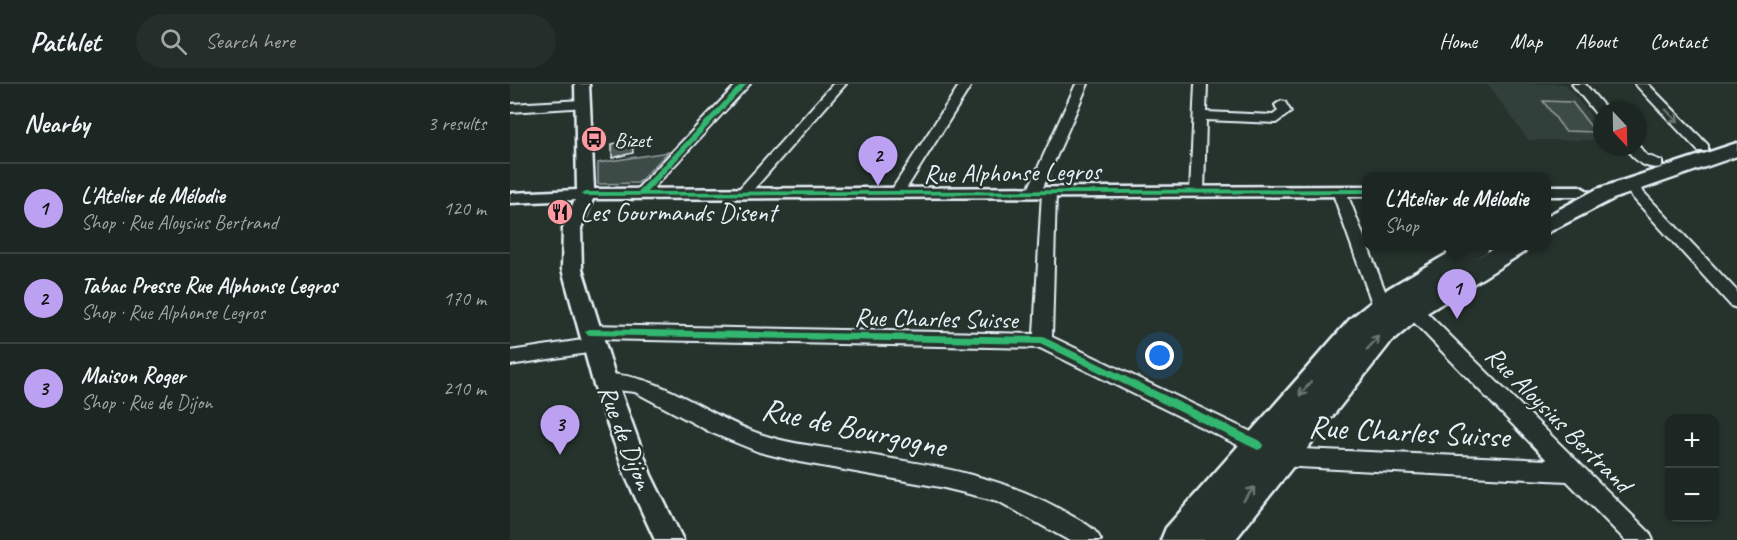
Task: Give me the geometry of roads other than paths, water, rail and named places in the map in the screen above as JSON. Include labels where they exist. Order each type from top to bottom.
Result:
[{"type":"main road","points":[[1554,212],[1579,191],[1703,148],[1735,149]]},
{"type":"main road","points":[[1554,212],[1735,149]]},
{"type":"main road","points":[[1213,540],[1268,451],[1343,344],[1382,306],[1472,250]]},
{"type":"main road","points":[[1455,282],[1482,256],[1492,250]]},
{"type":"main road","points":[[1179,540],[1380,336],[1412,309],[1508,250]]},
{"type":"street","points":[[583,84],[586,194]]},
{"type":"street","points":[[641,194],[744,84]]},
{"type":"street","points":[[743,193],[840,84]]},
{"type":"street","points":[[896,194],[966,84]]},
{"type":"street","points":[[1043,341],[1042,192],[1082,84]]},
{"type":"street","points":[[1197,192],[1202,84]]},
{"type":"street","points":[[1578,84],[1593,102]]},
{"type":"street","points":[[1641,84],[1703,148]]},
{"type":"street","points":[[510,108],[583,104]]},
{"type":"street","points":[[1201,116],[1276,119],[1285,112],[1281,105]]},
{"type":"street","points":[[1639,156],[1657,164]]},
{"type":"street","points":[[1629,185],[1737,302]]},
{"type":"street","points":[[1339,191],[1382,306]]},
{"type":"street","name":"Rue Alphonse Legros","points":[[510,198],[586,194],[1362,191]]},
{"type":"street","points":[[1551,191],[1579,191]]},
{"type":"street","name":"Rue de Dijon","points":[[586,194],[573,228],[572,269],[605,382],[639,477],[669,540]]},
{"type":"street","name":"Rue Aloysius Bertrand","points":[[1412,309],[1641,540]]},
{"type":"street","name":"Rue Charles Suisse","points":[[510,358],[592,338],[1043,341],[1268,451],[1572,471]]},
{"type":"street","name":"Rue de Bourgogne","points":[[605,382],[627,382],[641,386],[719,427],[759,443],[800,453],[940,477],[1002,492],[1052,516],[1089,540]]},
{"type":"place","name":"Bizet","points":[[594,139]]},
{"type":"place","name":"Tabac Presse Rue Alphonse Legros","points":[[878,186]]},
{"type":"place","name":"Les Gourmands Disent","points":[[560,212]]},
{"type":"place","name":"L'Atelier de Mélodie","points":[[1457,319]]},
{"type":"place","name":"Maison Roger","points":[[560,455]]}]
